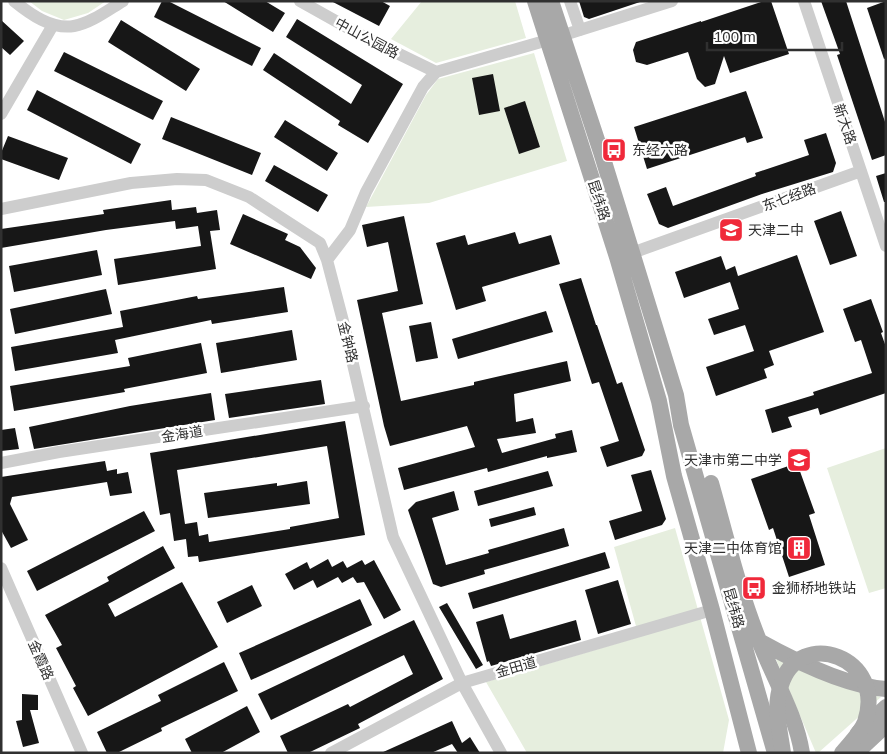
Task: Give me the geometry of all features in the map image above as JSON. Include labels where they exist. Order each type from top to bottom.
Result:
[{"type":"main road","name":"昆纬路","points":[[535,1],[555,38],[632,253],[676,395]]},
{"type":"main road","name":"昆纬路","points":[[551,1],[555,38],[659,401]]},
{"type":"main road","points":[[676,395],[688,465]]},
{"type":"main road","points":[[676,395],[691,425],[707,470],[759,642],[799,736],[802,753]]},
{"type":"main road","points":[[659,401],[688,465]]},
{"type":"main road","points":[[659,401],[674,476],[712,610],[748,753]]},
{"type":"main road","name":"昆纬路","points":[[688,465],[765,753]]},
{"type":"main road","name":"昆纬路","points":[[688,465],[775,753]]},
{"type":"main road","points":[[759,642],[785,656],[847,681],[886,689]]},
{"type":"main road","points":[[783,753],[777,711],[781,683],[792,667],[801,660],[811,655],[820,654],[829,654],[846,659],[858,668],[869,688],[869,703],[865,722],[855,738],[842,753]]},
{"type":"main road","points":[[837,753],[886,707]]},
{"type":"main road","points":[[739,753],[740,720]]},
{"type":"main road","points":[[856,753],[886,725]]},
{"type":"main road","points":[[871,753],[886,739]]},
{"type":"street","points":[[14,1],[28,13],[53,25],[73,26],[88,21],[123,1]]},
{"type":"street","name":"中山公园路","points":[[300,1],[366,38],[436,72]]},
{"type":"street","points":[[570,1],[580,30]]},
{"type":"street","points":[[328,260],[350,230],[366,192],[423,87],[436,72],[555,38],[672,1]]},
{"type":"street","name":"新大路","points":[[804,1],[886,246]]},
{"type":"street","points":[[1,114],[53,25]]},
{"type":"street","name":"东七经路","points":[[632,253],[862,171]]},
{"type":"street","name":"金钟路","points":[[1,209],[131,183],[177,179],[206,180],[248,197],[320,243],[328,260],[364,406],[393,537],[462,683],[501,753]]},
{"type":"street","name":"金海道","points":[[1,464],[59,452],[364,406]]},
{"type":"street","name":"金霞路","points":[[1,568],[82,753]]},
{"type":"street","name":"金田道","points":[[331,753],[462,683],[712,610]]},
{"type":"green space","points":[[29,1],[106,1],[88,13],[64,20],[42,11]]},
{"type":"green space","points":[[422,1],[515,1],[526,38],[436,63],[391,39]]},
{"type":"green space","points":[[534,53],[567,161],[429,203],[366,207],[426,95],[438,79]]},
{"type":"green space","points":[[886,448],[886,588],[869,593],[827,468]]},
{"type":"green space","points":[[675,528],[729,720],[723,753],[527,753],[486,682],[639,637],[614,547]]},
{"type":"green space","points":[[775,657],[857,691],[881,697],[816,753]]},
{"type":"building","points":[[162,1],[168,1],[261,48],[252,66],[154,17]]},
{"type":"building","points":[[223,1],[265,1],[285,13],[273,32]]},
{"type":"building","points":[[331,1],[381,1],[390,6],[379,26]]},
{"type":"building","points":[[579,1],[640,2],[589,19],[584,17]]},
{"type":"building","points":[[764,1],[771,1],[789,54],[730,73],[724,56],[715,84],[705,87],[697,79],[688,52],[647,65],[636,62],[633,50],[636,42]]},
{"type":"building","points":[[821,1],[846,1],[886,125],[886,155],[872,160],[837,55],[840,54]]},
{"type":"building","points":[[886,1],[886,58],[884,59],[867,8]]},
{"type":"building","points":[[297,19],[403,84],[368,143],[338,125],[340,121],[263,70],[274,53],[351,104],[362,85],[286,37]]},
{"type":"building","points":[[1,20],[24,41],[10,55],[1,47]]},
{"type":"building","points":[[121,20],[200,69],[186,91],[108,42]]},
{"type":"building","points":[[64,52],[163,101],[153,120],[54,71]]},
{"type":"building","points":[[493,74],[500,111],[479,115],[472,78]]},
{"type":"building","points":[[37,90],[141,144],[131,164],[27,110]]},
{"type":"building","points":[[746,91],[763,138],[747,143],[745,137],[647,169],[634,127]]},
{"type":"building","points":[[525,101],[540,147],[519,154],[504,108]]},
{"type":"building","points":[[171,117],[261,153],[252,175],[162,139]]},
{"type":"building","points":[[285,120],[338,153],[327,171],[274,137]]},
{"type":"building","points":[[826,133],[836,163],[833,172],[762,194],[668,228],[659,224],[647,194],[666,187],[673,206],[756,176],[755,173],[809,155],[804,140]]},
{"type":"building","points":[[8,136],[68,158],[59,180],[1,159],[1,153]]},
{"type":"building","points":[[274,165],[328,195],[318,212],[265,181]]},
{"type":"building","points":[[886,173],[886,202],[884,202],[876,176]]},
{"type":"building","points":[[171,200],[172,210],[196,207],[197,213],[217,210],[220,230],[210,231],[216,269],[118,285],[114,259],[201,246],[198,226],[176,229],[175,221],[106,230],[1,248],[1,229],[104,214],[103,210]]},
{"type":"building","points":[[841,211],[857,256],[830,265],[814,221]]},
{"type":"building","points":[[243,214],[288,234],[285,240],[300,247],[316,268],[311,279],[230,244]]},
{"type":"building","points":[[404,216],[423,304],[382,313],[401,401],[474,385],[474,382],[567,361],[571,381],[514,394],[516,422],[533,418],[536,433],[497,439],[502,453],[556,438],[555,434],[572,430],[577,452],[547,458],[547,456],[488,472],[487,468],[404,490],[398,468],[475,447],[467,426],[390,446],[357,300],[398,291],[388,242],[367,247],[362,225]]},
{"type":"building","points":[[515,232],[519,244],[551,235],[560,264],[482,287],[486,301],[456,310],[436,243],[465,235],[468,245]]},
{"type":"building","points":[[97,250],[102,275],[14,292],[9,266]]},
{"type":"building","points":[[797,255],[824,332],[769,351],[774,365],[764,369],[767,378],[716,396],[706,367],[754,351],[745,325],[714,335],[708,319],[739,309],[730,282],[684,298],[675,272],[721,256],[726,270],[735,266],[738,276]]},
{"type":"building","points":[[581,278],[617,384],[622,382],[645,450],[642,456],[607,467],[600,447],[619,441],[599,382],[592,384],[559,284]]},
{"type":"building","points":[[284,287],[288,312],[212,324],[211,320],[115,340],[118,353],[15,371],[11,347],[123,327],[120,311],[197,296],[198,299]]},
{"type":"building","points":[[106,289],[112,314],[15,334],[10,309]]},
{"type":"building","points":[[871,299],[883,332],[881,333],[886,347],[886,393],[820,415],[818,408],[788,417],[792,427],[772,433],[765,410],[814,395],[813,392],[872,373],[861,340],[855,342],[843,309]]},
{"type":"building","points":[[546,311],[553,332],[458,359],[452,339]]},
{"type":"building","points":[[431,322],[438,358],[416,362],[409,326]]},
{"type":"building","points":[[292,330],[297,360],[221,373],[216,343]]},
{"type":"building","points":[[201,343],[207,373],[124,389],[125,392],[14,411],[10,386],[130,366],[128,358]]},
{"type":"building","points":[[321,380],[325,404],[229,418],[225,394]]},
{"type":"building","points":[[211,393],[215,420],[34,449],[29,427],[130,406]]},
{"type":"building","points":[[345,421],[365,535],[199,562],[198,556],[188,557],[186,539],[174,541],[170,513],[160,515],[150,453]],"holes":[[[327,446],[339,518],[290,527],[290,529],[209,542],[208,534],[199,536],[197,522],[185,524],[177,470]]]},
{"type":"building","points":[[15,428],[19,449],[1,451],[1,430]]},
{"type":"building","points":[[105,461],[107,471],[117,469],[117,474],[128,472],[132,493],[110,496],[107,482],[12,497],[10,504],[28,540],[11,548],[1,530],[1,477]]},
{"type":"building","points":[[797,463],[815,513],[809,515],[825,565],[789,577],[773,528],[769,530],[751,479]]},
{"type":"building","points":[[651,470],[666,519],[662,525],[615,540],[609,521],[642,511],[631,475]]},
{"type":"building","points":[[548,471],[553,486],[478,506],[474,491]]},
{"type":"building","points":[[307,481],[310,504],[208,518],[204,493]]},
{"type":"building","points":[[454,491],[459,510],[432,518],[446,565],[489,553],[488,550],[564,528],[569,546],[484,570],[485,574],[441,587],[433,584],[408,510],[416,502]]},
{"type":"building","points":[[534,507],[536,515],[491,527],[489,519]]},
{"type":"building","points":[[144,511],[155,531],[37,591],[27,571]]},
{"type":"building","points":[[163,546],[175,568],[108,604],[115,617],[182,582],[218,647],[88,716],[73,688],[76,686],[56,648],[62,645],[45,615],[109,581],[107,577]]},
{"type":"building","points":[[605,552],[610,568],[473,609],[468,593]]},
{"type":"building","points":[[328,559],[332,567],[343,561],[347,568],[362,560],[365,565],[374,560],[401,610],[384,619],[364,582],[357,583],[353,577],[342,583],[338,577],[317,588],[313,580],[294,590],[285,574],[307,562],[310,569]]},
{"type":"building","points":[[618,580],[631,624],[598,634],[585,590]]},
{"type":"building","points":[[252,585],[262,606],[227,623],[217,602]]},
{"type":"building","points":[[360,599],[372,625],[251,680],[239,653]]},
{"type":"building","points":[[447,603],[483,665],[476,669],[439,607]]},
{"type":"building","points":[[503,614],[510,639],[576,620],[581,640],[491,666],[489,661],[487,662],[476,622]]},
{"type":"building","points":[[414,620],[443,679],[358,724],[360,728],[308,753],[288,753],[280,736],[348,704],[350,707],[413,674],[404,655],[271,720],[258,694]]},
{"type":"building","points":[[224,662],[238,691],[161,728],[162,731],[117,753],[107,753],[97,732],[161,701],[158,695]]},
{"type":"building","points":[[22,694],[38,695],[38,710],[30,710],[39,743],[23,747],[16,721],[22,720]]},
{"type":"building","points":[[247,706],[260,732],[221,753],[192,753],[185,739]]},
{"type":"building","points":[[452,721],[462,743],[470,737],[480,753],[458,753],[452,744],[431,753],[381,753]]},
{"type":"place","name":"东经六路","points":[[614,150]]},
{"type":"place","name":"天津二中","points":[[731,230]]},
{"type":"place","name":"天津市第二中学","points":[[799,460]]},
{"type":"place","name":"天津二中体育馆","points":[[799,548]]},
{"type":"place","name":"金狮桥地铁站","points":[[754,588]]}]
